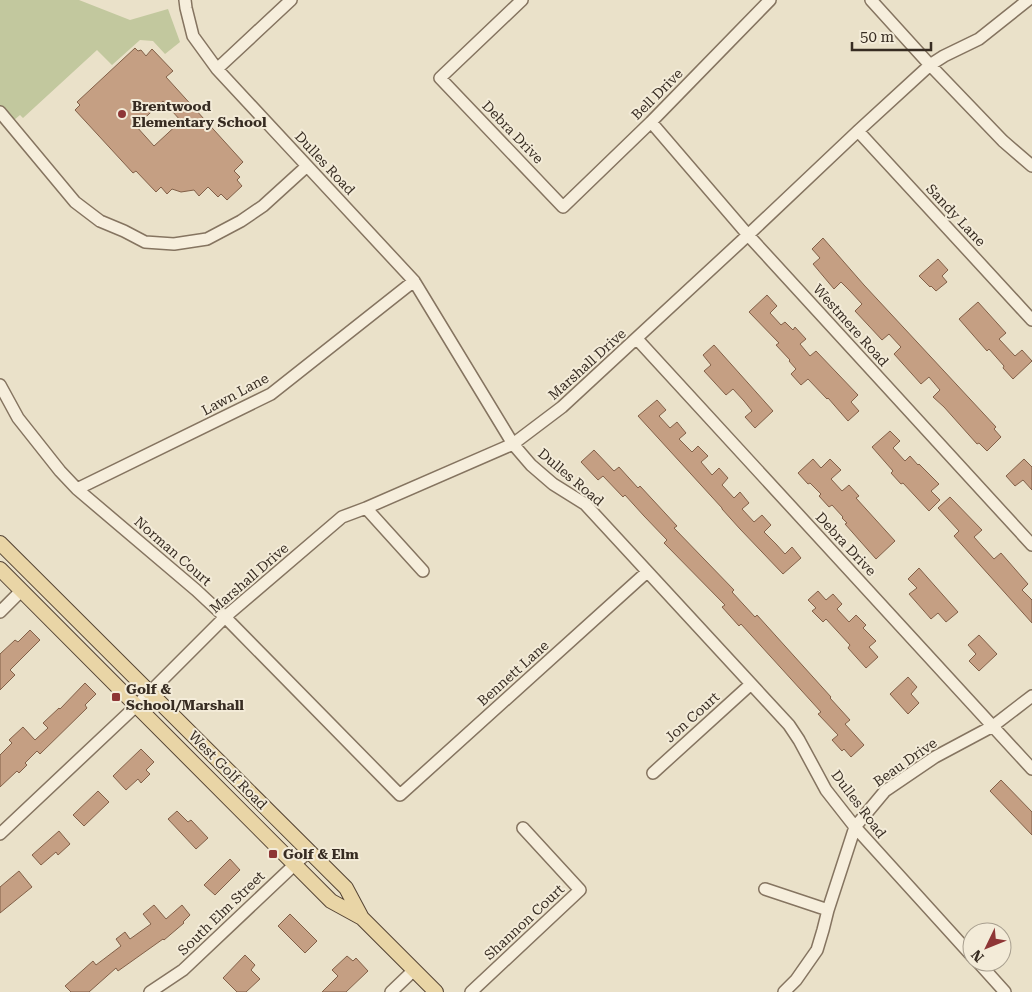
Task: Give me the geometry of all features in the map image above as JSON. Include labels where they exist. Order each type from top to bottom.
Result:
[{"type":"main road","name":"West Golf Road","points":[[0,543],[346,888],[362,918]]},
{"type":"main road","name":"West Golf Road","points":[[0,569],[331,901],[362,918],[436,992]]},
{"type":"street","name":"Dulles Road","points":[[185,0],[193,36],[217,70],[414,281],[513,444],[531,465],[553,484],[584,504],[789,725],[826,790],[855,827],[962,945]]},
{"type":"street","points":[[217,70],[291,0]]},
{"type":"street","name":"Debra Drive","points":[[522,0],[440,78],[563,207]]},
{"type":"street","name":"Bell Drive","points":[[563,207],[651,122],[770,0]]},
{"type":"street","points":[[871,0],[930,66],[1002,141],[1032,166]]},
{"type":"street","name":"Marshall Drive","points":[[0,834],[136,706],[225,617],[342,517],[513,444],[562,407],[637,339],[858,130],[930,66],[944,56],[979,39],[1028,0]]},
{"type":"street","points":[[0,112],[74,202],[100,221],[145,242],[174,244],[207,239],[241,221],[263,206],[307,166]]},
{"type":"street","name":"Westmere Road","points":[[651,122],[748,235],[1032,545]]},
{"type":"street","name":"Sandy Lane","points":[[858,130],[1032,320]]},
{"type":"street","name":"Lawn Lane","points":[[77,489],[272,394],[414,281]]},
{"type":"street","name":"Debra Drive","points":[[637,339],[1032,769]]},
{"type":"street","name":"Norman Court","points":[[0,385],[18,418],[60,472],[77,489],[225,617],[400,795]]},
{"type":"street","points":[[366,508],[423,570]]},
{"type":"street","name":"Bennett Lane","points":[[400,795],[647,572]]},
{"type":"street","points":[[0,612],[22,591]]},
{"type":"street","name":"Jon Court","points":[[653,773],[751,684]]},
{"type":"street","name":"Beau Drive","points":[[784,992],[796,980],[817,950],[855,827],[886,791],[935,757],[993,726],[1032,696]]},
{"type":"street","name":"Shannon Court","points":[[471,992],[580,890],[523,828]]},
{"type":"street","name":"South Elm Street","points":[[150,992],[183,970],[309,851]]},
{"type":"street","points":[[766,889],[828,910]]},
{"type":"street","points":[[391,992],[414,970]]},
{"type":"street","points":[[987,972],[1005,992]]},
{"type":"green space","points":[[0,0],[79,0],[130,20],[168,9],[180,42],[165,54],[153,41],[140,40],[112,65],[97,50],[23,118],[20,115],[14,120],[0,108]]},
{"type":"building","points":[[135,48],[138,51],[141,50],[146,56],[152,49],[173,71],[166,77],[243,162],[234,171],[240,177],[237,180],[242,186],[227,200],[221,194],[218,197],[208,187],[199,196],[194,190],[181,192],[172,189],[167,194],[161,187],[156,192],[136,171],[133,173],[75,110],[80,105],[77,102]],"holes":[[[163,101],[181,121],[154,146],[136,126]]]},
{"type":"building","points":[[823,238],[996,427],[994,429],[1001,437],[987,451],[979,443],[977,444],[933,397],[940,390],[929,377],[921,384],[894,354],[901,347],[889,334],[882,340],[855,311],[862,304],[850,291],[841,282],[834,289],[813,264],[820,258],[812,249]]},
{"type":"building","points":[[938,259],[948,270],[942,276],[947,282],[936,291],[919,276]]},
{"type":"building","points":[[767,295],[777,306],[770,313],[781,325],[785,322],[793,330],[795,327],[806,339],[800,344],[810,356],[816,351],[858,395],[851,402],[859,411],[848,421],[808,379],[801,385],[791,374],[796,369],[776,345],[779,343],[749,312]]},
{"type":"building","points":[[978,302],[1006,333],[999,339],[1015,356],[1022,350],[1032,361],[1013,379],[989,349],[987,351],[959,319]]},
{"type":"building","points":[[714,345],[773,411],[755,428],[745,417],[752,411],[744,401],[733,389],[726,395],[704,371],[711,365],[703,355]]},
{"type":"building","points":[[657,400],[666,410],[659,416],[670,428],[677,422],[686,433],[679,439],[692,452],[698,446],[708,456],[701,462],[712,475],[719,468],[728,478],[722,485],[734,498],[740,492],[749,503],[742,509],[754,522],[762,515],[771,525],[764,532],[785,554],[792,547],[801,558],[783,574],[638,416]]},
{"type":"building","points":[[890,431],[900,441],[893,448],[905,461],[910,456],[939,484],[931,491],[940,500],[929,511],[891,473],[893,471],[872,447]]},
{"type":"building","points":[[594,450],[614,471],[619,467],[638,488],[640,486],[677,526],[674,528],[734,590],[732,592],[755,617],[757,615],[831,697],[850,720],[845,724],[864,745],[851,757],[844,749],[842,751],[832,740],[838,735],[818,714],[821,712],[741,624],[739,626],[722,607],[725,605],[664,543],[667,540],[625,495],[623,497],[603,476],[598,480],[581,462]]},
{"type":"building","points":[[813,459],[821,468],[830,459],[841,470],[831,479],[842,491],[849,485],[859,496],[856,498],[895,541],[876,559],[845,524],[847,523],[843,517],[832,505],[829,507],[819,496],[821,494],[798,473]]},
{"type":"building","points":[[1024,459],[1032,467],[1032,490],[1023,480],[1015,486],[1006,476]]},
{"type":"building","points":[[950,497],[982,530],[974,537],[982,546],[994,559],[1001,553],[1028,584],[1022,590],[1032,600],[1032,623],[954,536],[959,531],[938,508]]},
{"type":"building","points":[[919,568],[958,612],[946,622],[938,613],[931,619],[909,594],[917,588],[908,579]]},
{"type":"building","points":[[818,591],[826,600],[833,594],[842,604],[837,609],[849,622],[856,615],[866,625],[863,628],[876,641],[869,647],[878,657],[866,668],[848,648],[850,645],[826,619],[823,622],[812,611],[816,608],[808,600]]},
{"type":"building","points":[[30,630],[40,640],[10,670],[15,675],[0,690],[0,654],[15,640],[18,642]]},
{"type":"building","points":[[979,635],[997,654],[979,671],[969,661],[976,654],[968,645]]},
{"type":"building","points":[[908,677],[917,687],[911,694],[919,703],[908,714],[890,694]]},
{"type":"building","points":[[85,683],[96,694],[85,705],[87,708],[40,754],[37,751],[25,763],[27,765],[19,773],[17,771],[0,787],[0,755],[12,743],[9,740],[23,727],[35,740],[48,728],[43,723],[60,709]]},
{"type":"building","points":[[141,749],[154,762],[146,770],[150,774],[141,783],[138,779],[126,790],[113,776]]},
{"type":"building","points":[[1001,780],[1032,812],[1032,835],[990,791]]},
{"type":"building","points":[[98,791],[109,802],[84,826],[73,815]]},
{"type":"building","points":[[177,811],[188,822],[191,820],[208,838],[196,849],[168,819]]},
{"type":"building","points":[[59,831],[70,844],[58,855],[56,852],[41,865],[32,855]]},
{"type":"building","points":[[230,859],[240,870],[215,895],[204,885]]},
{"type":"building","points":[[19,871],[32,887],[0,913],[0,887]]},
{"type":"building","points":[[154,905],[166,919],[182,905],[190,915],[184,923],[164,940],[118,971],[116,968],[89,992],[71,992],[65,986],[93,961],[96,965],[121,946],[116,939],[125,932],[130,939],[151,924],[143,914]]},
{"type":"building","points":[[290,914],[317,941],[305,953],[278,926]]},
{"type":"building","points":[[245,955],[255,965],[251,970],[260,979],[246,992],[237,992],[223,978]]},
{"type":"building","points":[[347,956],[353,961],[356,958],[368,971],[346,992],[322,992],[338,976],[332,970]]},
{"type":"place","name":"Brentwood Elementary School","points":[[122,114]]},
{"type":"place","name":"Golf & School/Marshall","points":[[116,697]]},
{"type":"place","name":"Golf & Elm","points":[[273,854]]}]
